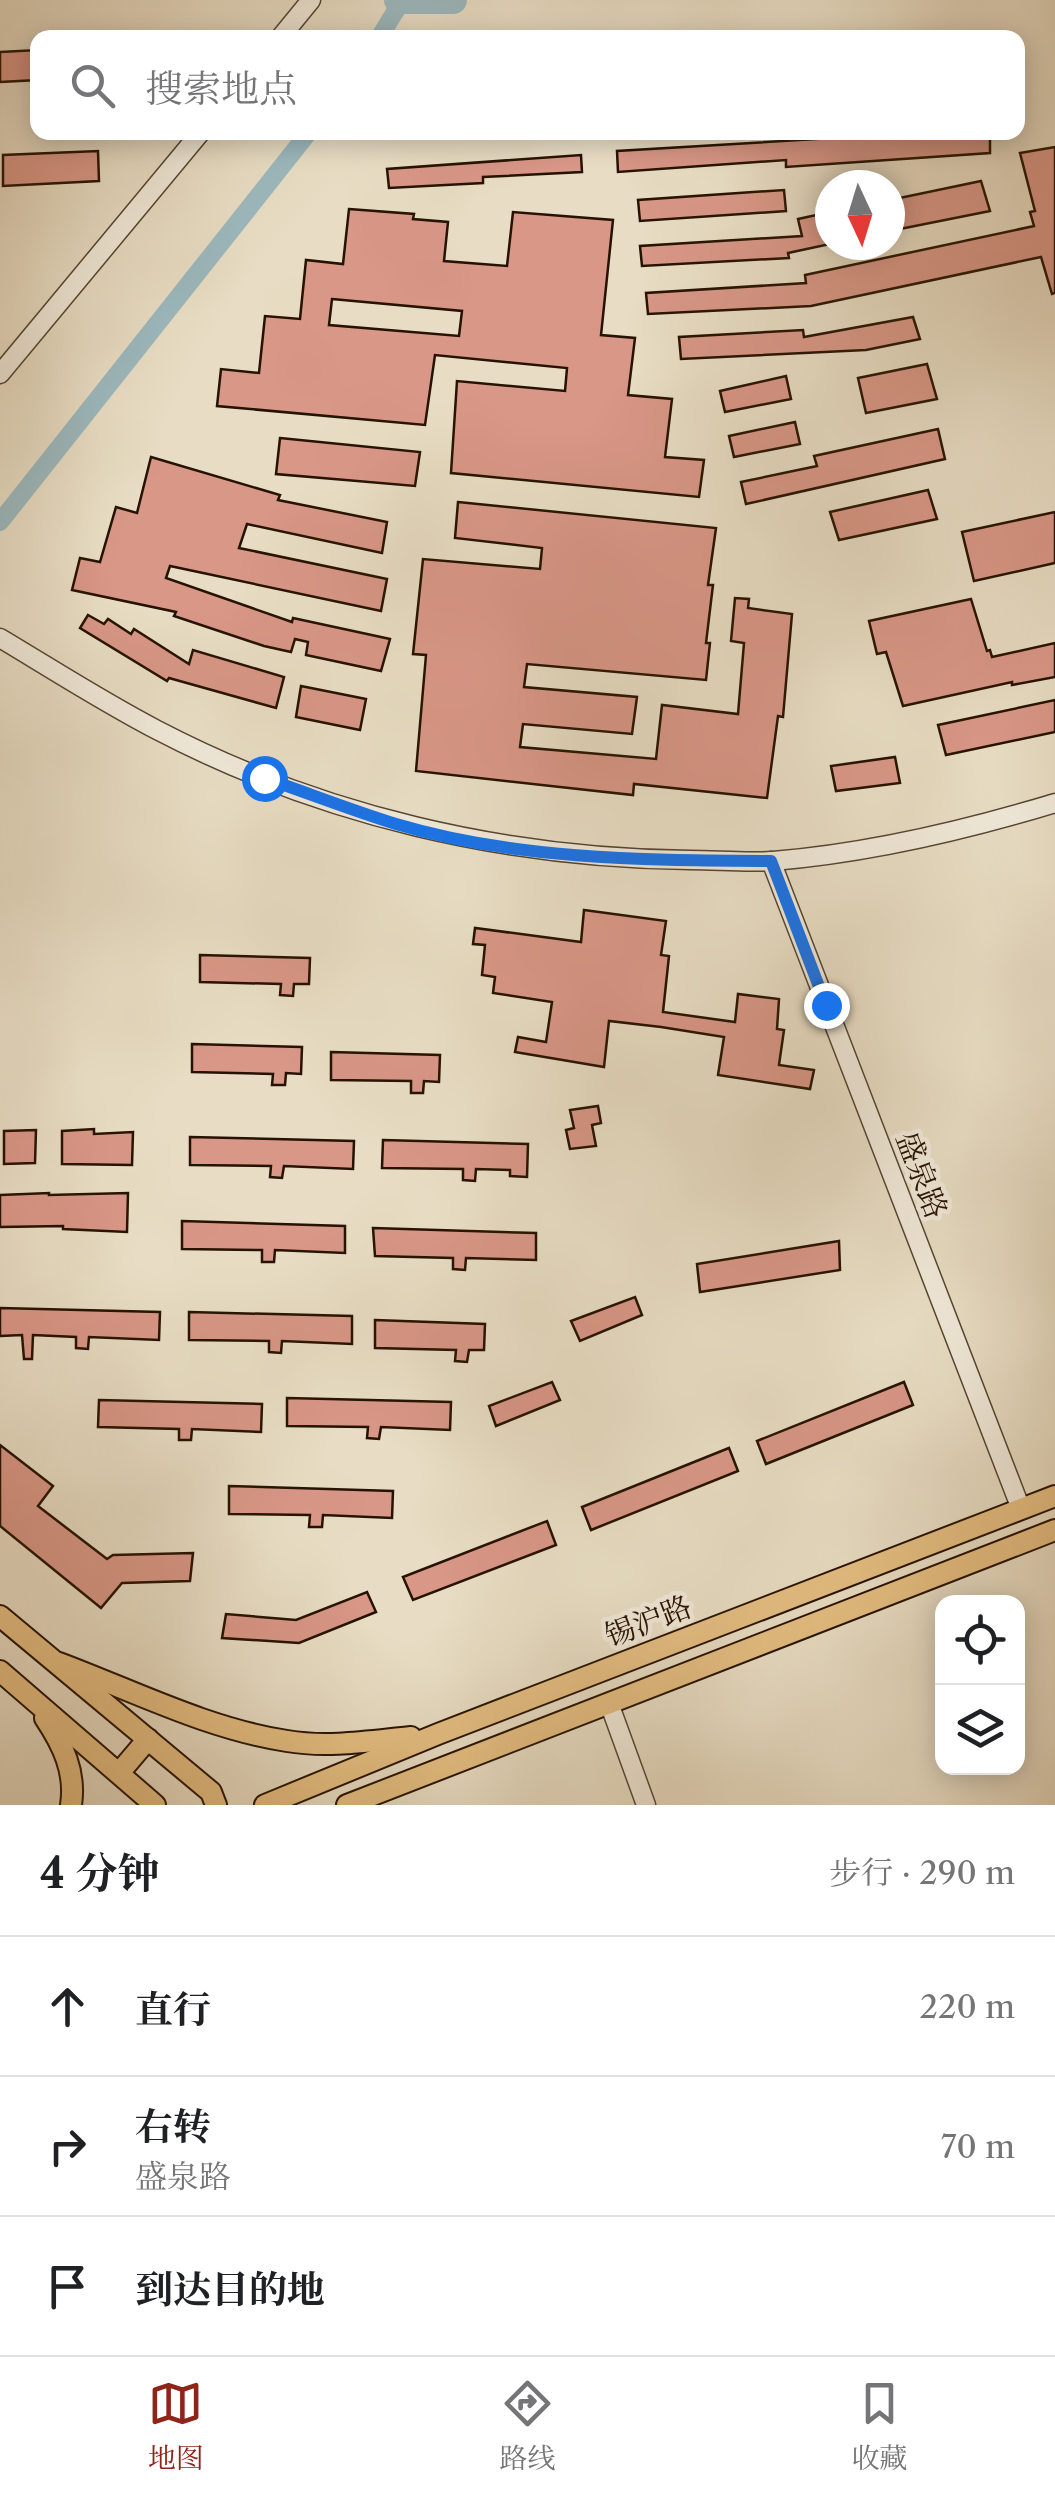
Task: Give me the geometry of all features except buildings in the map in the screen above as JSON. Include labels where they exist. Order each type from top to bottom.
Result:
[{"type":"main road","name":"锡沪路","points":[[265,1805],[438,1734],[1055,1496]]},
{"type":"main road","name":"锡沪路","points":[[347,1805],[1055,1530]]},
{"type":"main road","points":[[0,1616],[211,1792],[216,1805]]},
{"type":"main road","points":[[60,1663],[176,1710],[289,1742],[349,1744],[438,1734]]},
{"type":"main road","points":[[0,1671],[155,1805]]},
{"type":"main road","points":[[30,1695],[62,1743],[74,1784],[72,1805]]},
{"type":"main road","points":[[119,1773],[148,1739]]},
{"type":"street","points":[[286,30],[309,2]]},
{"type":"street","points":[[0,374],[193,140]]},
{"type":"street","points":[[0,638],[158,731],[264,778],[398,824],[514,848],[602,858],[771,861],[884,846],[1055,804]]},
{"type":"street","name":"盛泉路","points":[[771,861],[1021,1509]]},
{"type":"street","points":[[609,1703],[646,1805]]},
{"type":"waterway","points":[[398,0],[453,0]]},
{"type":"waterway","points":[[384,30],[401,2]]},
{"type":"waterway","points":[[0,522],[303,140]]},
{"type":"route","points":[[264,778],[398,824],[514,848],[602,858],[771,861],[826,1005]]}]
